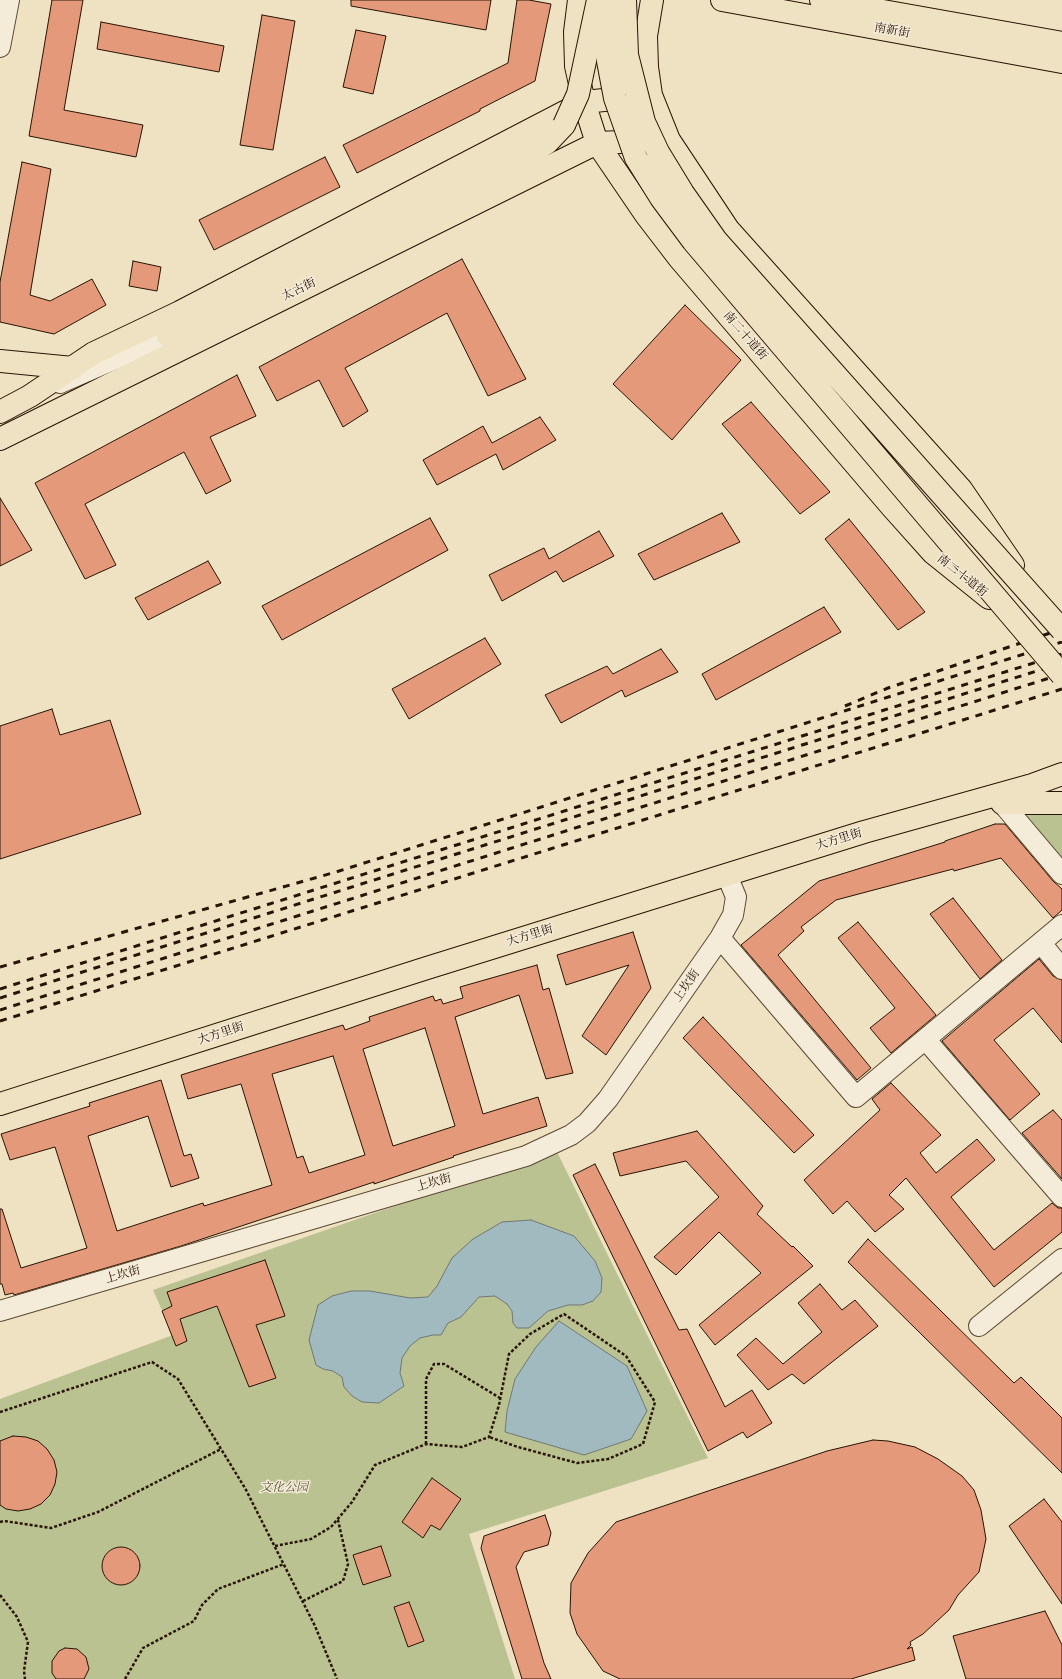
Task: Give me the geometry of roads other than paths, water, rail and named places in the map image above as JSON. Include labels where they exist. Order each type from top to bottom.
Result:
[{"type":"main road","name":"南二十道街","points":[[579,0],[575,32],[576,66],[584,102],[597,143],[646,215],[679,258],[933,553],[1014,617]]},
{"type":"main road","name":"太古街","points":[[168,336],[547,143],[564,125],[578,94],[598,0]]},
{"type":"main road","points":[[608,0],[606,23],[608,61],[615,98],[636,158],[661,198],[693,241],[1062,675]]},
{"type":"main road","points":[[626,0],[627,55],[644,122],[658,152],[683,193],[716,240],[1062,630]]},
{"type":"main road","points":[[652,0],[646,36],[647,67],[651,95],[669,140],[728,229],[961,489],[1036,599]]},
{"type":"main road","name":"南新街","points":[[722,0],[1062,62]]},
{"type":"main road","name":"南新街","points":[[821,0],[1062,42]]},
{"type":"main road","points":[[0,412],[30,396],[94,353],[180,312],[584,102],[651,95]]},
{"type":"main road","points":[[597,143],[669,140]]},
{"type":"main road","name":"太古街","points":[[0,439],[597,143]]},
{"type":"main road","points":[[0,361],[73,368]]},
{"type":"main road","points":[[0,418],[24,427]]},
{"type":"main road","name":"大方里街","points":[[0,1104],[864,832],[1032,785],[1062,774]]},
{"type":"main road","name":"大方里街","points":[[0,1114],[731,885],[1062,784]]},
{"type":"main road","points":[[1002,803],[1062,803]]},
{"type":"street","points":[[0,47],[9,0]]},
{"type":"street","name":"太古街","points":[[30,396],[168,336]]},
{"type":"street","points":[[1002,803],[1062,874]]},
{"type":"street","name":"上坎街","points":[[0,1311],[526,1156],[571,1135],[587,1123],[608,1099],[720,938],[733,915],[736,897],[731,885]]},
{"type":"street","points":[[720,938],[856,1097],[1062,925]]},
{"type":"street","points":[[1041,943],[1062,969]]},
{"type":"street","points":[[926,1040],[1062,1196]]},
{"type":"street","points":[[978,1326],[1062,1259]]},
{"type":"water","points":[[531,1220],[574,1236],[595,1261],[602,1278],[601,1292],[593,1301],[582,1305],[568,1305],[548,1311],[529,1328],[517,1328],[513,1323],[512,1311],[507,1304],[495,1296],[479,1297],[461,1317],[448,1323],[441,1335],[420,1338],[410,1346],[402,1358],[400,1373],[404,1386],[379,1403],[362,1402],[352,1396],[344,1387],[342,1377],[333,1371],[323,1369],[316,1365],[309,1340],[318,1305],[332,1296],[351,1291],[370,1291],[410,1298],[428,1297],[437,1286],[452,1258],[473,1239],[502,1222]]},
{"type":"water","points":[[559,1321],[627,1366],[647,1411],[631,1439],[584,1455],[505,1432],[507,1411],[515,1379],[536,1347]]},
{"type":"railway","points":[[845,706],[888,688],[1062,629]]},
{"type":"railway","points":[[0,967],[336,872],[1062,642]]},
{"type":"railway","points":[[0,989],[1062,654]]},
{"type":"railway","points":[[0,998],[1062,663]]},
{"type":"railway","points":[[0,1010],[1062,674]]},
{"type":"railway","points":[[0,1021],[1062,689]]},
{"type":"park label","name":"文化公园","points":[[284,1488]]}]
